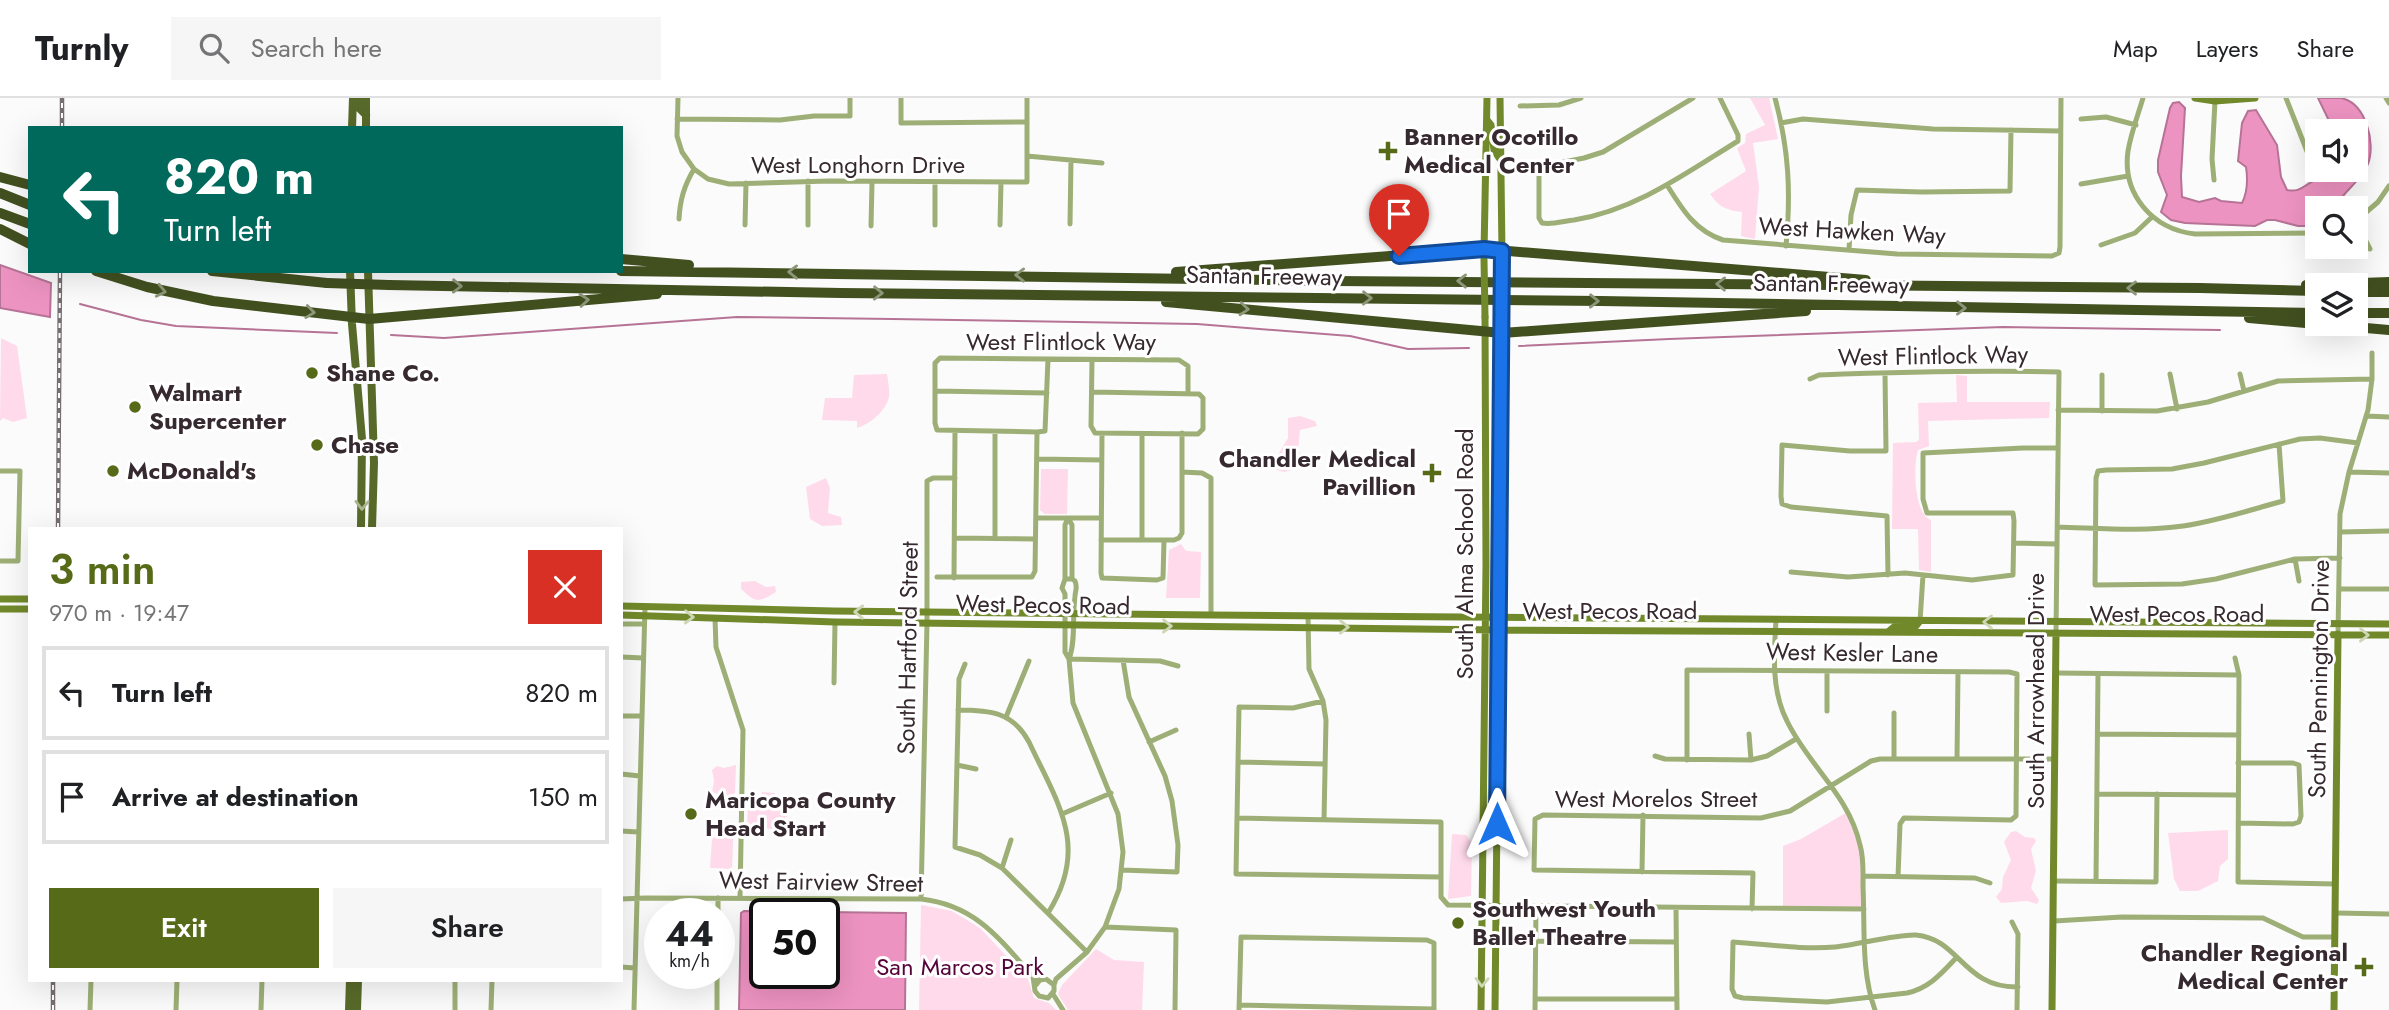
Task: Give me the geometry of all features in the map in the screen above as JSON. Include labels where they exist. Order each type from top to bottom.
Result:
[{"type":"highway","points":[[0,177],[28,184]]},
{"type":"highway","points":[[0,193],[28,204]]},
{"type":"highway","points":[[0,213],[28,223]]},
{"type":"highway","points":[[0,229],[28,243]]},
{"type":"highway","points":[[1088,276],[1484,254],[1597,258],[1960,287]]},
{"type":"highway","points":[[623,259],[756,272]]},
{"type":"highway","name":"Santan Freeway","points":[[623,271],[2305,291]]},
{"type":"highway","points":[[102,273],[147,288],[201,299],[369,319],[631,296],[736,290]]},
{"type":"highway","name":"Santan Freeway","points":[[231,273],[327,283],[389,285],[2305,313]]},
{"type":"highway","points":[[2200,288],[2389,282]]},
{"type":"highway","points":[[2368,292],[2389,292]]},
{"type":"highway","points":[[1053,295],[1165,302],[1484,332],[1502,328],[1892,307]]},
{"type":"highway","points":[[2179,311],[2305,323]]},
{"type":"highway","points":[[2368,313],[2389,313]]},
{"type":"highway","points":[[2368,328],[2389,330]]},
{"type":"main road","points":[[352,126],[353,98]]},
{"type":"main road","points":[[359,98],[359,108],[366,115]]},
{"type":"main road","points":[[366,98],[366,126]]},
{"type":"main road","name":"South Alma School Road","points":[[1482,1010],[1484,254],[1487,98]]},
{"type":"main road","name":"South Alma School Road","points":[[1495,1010],[1502,328],[1500,98]]},
{"type":"main road","points":[[2195,98],[2215,101],[2253,98]]},
{"type":"main road","points":[[1487,120],[1492,127],[1494,150],[1500,158]]},
{"type":"main road","points":[[1501,225],[1507,244],[1513,249],[1584,254],[1597,258]]},
{"type":"main road","points":[[350,273],[362,439],[361,527]]},
{"type":"main road","points":[[368,273],[374,463],[372,527]]},
{"type":"main road","points":[[0,599],[28,599]]},
{"type":"main road","name":"West Pecos Road","points":[[623,606],[1069,614],[2389,624]]},
{"type":"main road","points":[[0,608],[28,609]]},
{"type":"main road","points":[[756,619],[760,615],[782,615],[790,611]]},
{"type":"main road","name":"West Pecos Road","points":[[623,615],[835,622],[1485,630],[2389,635]]},
{"type":"main road","points":[[1888,632],[1894,627],[1915,627],[1920,621]]},
{"type":"main road","name":"South Arrowhead Drive","points":[[2052,1010],[2056,633]]},
{"type":"main road","name":"South Pennington Drive","points":[[2334,1010],[2339,634]]},
{"type":"main road","points":[[349,1010],[350,982]]},
{"type":"main road","points":[[356,1010],[358,982]]},
{"type":"street","points":[[678,98],[677,136],[682,152],[694,169],[684,185],[679,219]]},
{"type":"street","points":[[677,119],[780,120],[850,116],[850,98]]},
{"type":"street","points":[[901,98],[901,123],[1027,122]]},
{"type":"street","points":[[1027,98],[1027,156],[1102,163]]},
{"type":"street","points":[[1543,98],[1543,106]]},
{"type":"street","points":[[1520,106],[1543,106],[1581,98]]},
{"type":"street","points":[[1693,98],[1603,152],[1539,167],[1539,218],[1542,223],[1599,215],[1630,204],[1667,185],[1738,141],[1738,135],[1720,98]]},
{"type":"street","points":[[1775,98],[1789,176],[1786,246]]},
{"type":"street","points":[[1781,123],[1803,119],[1933,129],[2060,131],[2061,98]]},
{"type":"street","points":[[2143,98],[2128,150],[2129,176],[2136,199],[2152,217],[2167,227],[2195,234],[2305,233]]},
{"type":"street","points":[[2286,98],[2305,146]]},
{"type":"street","points":[[2386,98],[2389,103]]},
{"type":"street","points":[[2214,180],[2212,159],[2215,101]]},
{"type":"street","points":[[2081,119],[2106,117],[2136,125]]},
{"type":"street","points":[[1849,250],[1851,215],[1857,190],[2010,191],[2011,130]]},
{"type":"street","name":"West Hawken Way","points":[[1667,185],[1694,224],[1707,233],[1731,241],[1922,255],[2052,256],[2059,253],[2060,131]]},
{"type":"street","name":"West Longhorn Drive","points":[[694,169],[708,179],[729,184],[808,181],[1027,183],[1027,156]]},
{"type":"street","points":[[1070,224],[1071,160]]},
{"type":"street","points":[[2081,184],[2129,176]]},
{"type":"street","points":[[808,181],[808,225]]},
{"type":"street","points":[[1000,225],[1001,182]]},
{"type":"street","points":[[745,225],[746,183]]},
{"type":"street","points":[[872,183],[872,226]]},
{"type":"street","points":[[935,225],[936,183]]},
{"type":"street","points":[[2368,211],[2389,186]]},
{"type":"street","points":[[2101,244],[2135,233],[2152,217]]},
{"type":"street","points":[[2368,245],[2370,249]]},
{"type":"street","name":"South Pennington Drive","points":[[2339,634],[2340,514],[2349,472],[2367,416],[2372,353]]},
{"type":"street","name":"West Flintlock Way","points":[[935,391],[936,361],[940,358],[1179,360],[1186,363],[1188,394]]},
{"type":"street","points":[[1047,393],[935,391],[937,430],[1045,431],[1047,393],[1048,359]]},
{"type":"street","points":[[1092,360],[1092,392],[1092,431],[1142,434],[1202,432],[1202,395],[1092,392]]},
{"type":"street","name":"West Flintlock Way","points":[[1810,379],[1819,375],[1955,371],[2059,372]]},
{"type":"street","name":"South Arrowhead Drive","points":[[2056,633],[2059,372]]},
{"type":"street","points":[[1885,373],[1886,451],[1782,445],[1782,504],[1886,516],[1888,575]]},
{"type":"street","points":[[2170,374],[2177,409]]},
{"type":"street","points":[[2240,374],[2245,391]]},
{"type":"street","points":[[2102,375],[2102,411]]},
{"type":"street","points":[[2058,410],[2157,411],[2177,409],[2291,379],[2372,379]]},
{"type":"street","points":[[2367,416],[2389,417]]},
{"type":"street","points":[[954,578],[955,432]]},
{"type":"street","points":[[995,538],[996,432]]},
{"type":"street","points":[[937,578],[1032,578],[1035,571],[1037,432]]},
{"type":"street","points":[[1102,433],[1102,578],[1163,578],[1164,540]]},
{"type":"street","points":[[1101,540],[1179,538],[1182,533],[1182,433]]},
{"type":"street","points":[[1142,434],[1142,540]]},
{"type":"street","points":[[2340,558],[2295,559],[2216,579],[2182,584],[2095,585],[2096,478],[2098,471],[2172,469],[2300,439],[2320,438],[2358,443]]},
{"type":"street","points":[[2057,527],[2181,526],[2217,520],[2283,501],[2279,444]]},
{"type":"street","points":[[1791,572],[1848,578],[1923,575],[1972,580],[2013,575],[2012,513],[1927,513],[1923,499],[1923,453],[2058,448]]},
{"type":"street","points":[[1037,459],[1102,460]]},
{"type":"street","points":[[0,471],[20,471],[18,561],[0,561]]},
{"type":"street","points":[[1182,472],[1202,472],[1211,478],[1211,615]]},
{"type":"street","points":[[2349,472],[2389,473]]},
{"type":"street","name":"South Hartford Street","points":[[921,899],[927,481],[933,478],[955,478]]},
{"type":"street","points":[[1036,518],[1101,518]]},
{"type":"street","points":[[1063,1010],[1052,997],[1038,995],[1035,991],[1038,982],[1053,981],[1087,952],[1105,927],[1119,888],[1122,870],[1122,833],[1111,793],[1073,703],[1069,659],[1065,652],[1069,614],[1062,587],[1068,579],[1072,525],[1068,518]]},
{"type":"street","points":[[2340,531],[2389,531]]},
{"type":"street","points":[[955,538],[1035,538]]},
{"type":"street","points":[[2014,543],[2056,544]]},
{"type":"street","points":[[2295,559],[2299,581]]},
{"type":"street","points":[[1920,621],[1923,575]]},
{"type":"street","points":[[1068,579],[1077,587],[1069,614]]},
{"type":"street","points":[[2339,589],[2389,589]]},
{"type":"street","points":[[634,1010],[645,607]]},
{"type":"street","points":[[1308,616],[1309,669],[1323,701],[1326,720],[1324,820]]},
{"type":"street","points":[[715,618],[716,647],[743,730],[740,898]]},
{"type":"street","points":[[1776,620],[1774,670],[1785,718],[1796,739],[1832,784],[1855,825],[1861,847],[1866,970],[1875,1010]]},
{"type":"street","points":[[834,684],[835,622]]},
{"type":"street","points":[[623,624],[644,624]]},
{"type":"street","points":[[623,657],[643,658]]},
{"type":"street","points":[[2235,658],[2239,675],[2238,881],[2336,884]]},
{"type":"street","points":[[1069,659],[1160,661],[1178,666]]},
{"type":"street","points":[[1122,870],[1177,872],[1178,845],[1172,801],[1165,776],[1129,697],[1123,660]]},
{"type":"street","points":[[1006,717],[1029,661]]},
{"type":"street","points":[[965,664],[959,680],[955,847],[980,855],[1002,867],[1087,952]]},
{"type":"street","name":"West Kesler Lane","points":[[1687,760],[1687,670],[2017,674],[2017,759]]},
{"type":"street","points":[[1828,671],[1828,711]]},
{"type":"street","points":[[1957,758],[1958,672]]},
{"type":"street","points":[[2056,673],[2239,675]]},
{"type":"street","points":[[2096,881],[2098,674]]},
{"type":"street","points":[[1323,701],[1293,708],[1239,707],[1236,874],[1441,877]]},
{"type":"street","points":[[958,709],[992,712],[1006,717],[1023,731],[1062,814],[1068,831],[1068,867],[1065,883],[1048,913]]},
{"type":"street","points":[[1894,713],[1894,758]]},
{"type":"street","points":[[623,716],[642,716]]},
{"type":"street","points":[[1149,742],[1176,730]]},
{"type":"street","points":[[1749,734],[1751,760]]},
{"type":"street","points":[[2098,734],[2239,735]]},
{"type":"street","points":[[1655,755],[1665,759],[1751,760],[1766,756],[1796,739]]},
{"type":"street","name":"West Morelos Street","points":[[1642,872],[1534,870],[1535,819],[1544,816],[1643,815],[1769,817],[1790,811],[1871,761],[1894,758],[2055,759]]},
{"type":"street","points":[[1898,877],[1900,824],[1904,817],[2011,820],[2016,816],[2017,759]]},
{"type":"street","points":[[1238,762],[1325,764]]},
{"type":"street","points":[[2238,763],[2293,763],[2299,765],[2301,771],[2299,822],[2238,823]]},
{"type":"street","points":[[957,765],[976,769]]},
{"type":"street","points":[[623,774],[640,776]]},
{"type":"street","points":[[1062,814],[1111,793]]},
{"type":"street","points":[[2097,794],[2238,795]]},
{"type":"street","points":[[2054,881],[2156,882],[2157,794]]},
{"type":"street","points":[[1643,815],[1642,872],[1753,873],[1752,909]]},
{"type":"street","points":[[1237,818],[1441,822],[1440,897],[1448,905],[1864,909]]},
{"type":"street","points":[[623,831],[638,832]]},
{"type":"street","points":[[1002,867],[1011,840]]},
{"type":"street","points":[[1863,876],[1976,877],[1990,883]]},
{"type":"street","name":"West Fairview Street","points":[[735,898],[939,901],[971,914],[988,928],[1038,982]]},
{"type":"street","name":"West Fairview Street","points":[[623,900],[644,899]]},
{"type":"street","points":[[1535,1010],[1536,906]]},
{"type":"street","points":[[1676,908],[1676,1010]]},
{"type":"street","points":[[2336,913],[2389,914]]},
{"type":"street","points":[[2054,921],[2122,917],[2263,918],[2276,922],[2295,935],[2335,937]]},
{"type":"street","points":[[2012,922],[2018,934],[2017,1010]]},
{"type":"street","points":[[1105,927],[1175,930],[1175,1010]]},
{"type":"street","points":[[1956,958],[1935,980],[1925,987],[1907,993],[1827,1002],[1735,996],[1732,989],[1733,942],[1832,947],[1914,935],[1946,947],[1978,979],[1998,986],[2018,987]]},
{"type":"street","points":[[1241,937],[1427,940],[1434,943],[1434,1010],[1239,1008],[1241,937]]},
{"type":"street","points":[[1535,941],[1676,942]]},
{"type":"street","points":[[1946,947],[1952,942]]},
{"type":"street","points":[[623,967],[635,968]]},
{"type":"street","points":[[1052,997],[1053,981]]},
{"type":"street","points":[[90,1010],[91,982]]},
{"type":"street","points":[[176,1010],[177,982]]},
{"type":"street","points":[[261,1010],[262,982]]},
{"type":"street","points":[[454,1010],[455,982]]},
{"type":"street","points":[[491,1010],[492,982]]},
{"type":"street","points":[[717,989],[717,1010]]},
{"type":"street","points":[[1535,999],[1677,999]]},
{"type":"green space","points":[[1750,98],[1769,98],[1778,139],[1753,143],[1759,187],[1755,239],[1741,236],[1742,212],[1723,207],[1710,194],[1746,171],[1737,148],[1745,143],[1746,134],[1765,125]]},
{"type":"green space","points":[[1,338],[17,346],[27,418],[13,422],[3,418],[0,421]]},
{"type":"green space","points":[[887,374],[889,397],[885,407],[872,420],[857,428],[857,421],[822,420],[825,398],[852,398],[854,375]]},
{"type":"green space","points":[[1956,375],[1967,376],[1967,402],[2050,402],[2049,418],[1928,421],[1929,446],[1918,450],[1915,478],[1921,509],[1931,520],[1931,572],[1919,570],[1918,529],[1892,529],[1893,443],[1919,440],[1918,403],[1957,402]]},
{"type":"green space","points":[[1300,416],[1315,421],[1317,426],[1300,430],[1300,468],[1284,472],[1270,468],[1288,438],[1288,418]]},
{"type":"green space","points":[[1041,469],[1068,469],[1067,514],[1045,514],[1040,510]]},
{"type":"green space","points":[[826,478],[830,488],[828,513],[841,517],[842,525],[822,526],[810,519],[806,487]]},
{"type":"green space","points":[[1181,544],[1186,551],[1201,552],[1200,598],[1166,598],[1169,550]]},
{"type":"green space","points":[[755,581],[766,587],[775,586],[776,592],[761,600],[750,597],[741,589],[741,582]]},
{"type":"green space","points":[[736,765],[735,793],[729,798],[712,792],[712,770],[717,766],[724,768]]},
{"type":"green space","points":[[762,792],[775,793],[775,810],[788,812],[787,816],[773,829],[747,828],[748,808],[761,808]]},
{"type":"green space","points":[[1849,811],[1861,847],[1864,909],[1783,909],[1783,846],[1801,839]]},
{"type":"green space","points":[[719,822],[734,822],[732,869],[710,868],[712,839],[719,834]]},
{"type":"green space","points":[[2228,830],[2228,859],[2220,866],[2218,881],[2198,891],[2180,891],[2174,879],[2168,833]]},
{"type":"green space","points":[[2016,831],[2036,841],[2031,849],[2036,871],[2031,888],[2039,900],[2037,904],[2027,901],[2001,903],[1996,897],[2002,889],[2003,877],[2011,860],[2004,842],[2011,832]]},
{"type":"green space","points":[[1452,834],[1466,835],[1472,843],[1471,896],[1448,899]]},
{"type":"green space","name":"San Marcos Park","points":[[922,905],[952,911],[980,928],[1028,979],[1034,998],[1049,1003],[1056,1010],[919,1010]]},
{"type":"green space","points":[[1096,949],[1114,960],[1144,962],[1142,1010],[1068,1010],[1058,994],[1062,985]]},
{"type":"shaded area","points":[[2318,98],[2341,98],[2350,101],[2364,119],[2328,119]]},
{"type":"shaded area","points":[[2179,102],[2185,108],[2182,197],[2199,202],[2215,198],[2242,203],[2247,172],[2246,167],[2238,161],[2242,123],[2248,111],[2256,110],[2277,145],[2281,177],[2287,190],[2300,189],[2312,182],[2355,182],[2343,196],[2305,196],[2305,226],[2275,220],[2267,220],[2255,226],[2171,220],[2161,212],[2167,195],[2158,172],[2158,160],[2173,103]]},
{"type":"shaded area","points":[[2368,128],[2371,146],[2368,164]]},
{"type":"shaded area","points":[[0,265],[51,283],[50,317],[0,308]]},
{"type":"shaded area","points":[[744,911],[749,911],[749,989],[840,989],[840,912],[906,913],[905,1010],[739,1010],[741,913]]},
{"type":"waterway","points":[[80,304],[176,326],[337,333]]},
{"type":"waterway","points":[[391,335],[444,338],[737,317],[1197,324],[1350,336],[1408,349],[1469,348]]},
{"type":"waterway","points":[[1519,346],[2003,327],[2220,330]]},
{"type":"railway","points":[[62,98],[62,126]]},
{"type":"railway","points":[[58,527],[60,273]]},
{"type":"railway","points":[[53,982],[53,1010]]},
{"type":"place","name":"Banner Ocotillo Medical Center","points":[[1388,151]]},
{"type":"place","name":"Shane Co.","points":[[312,373]]},
{"type":"place","name":"Walmart Supercenter","points":[[135,407]]},
{"type":"place","name":"Chase","points":[[317,445]]},
{"type":"place","name":"McDonald's","points":[[113,471]]},
{"type":"place","name":"Chandler Medical Pavillion","points":[[1432,473]]},
{"type":"place","name":"Maricopa County Head Start","points":[[691,814]]},
{"type":"place","name":"Southwest Youth Ballet Theatre","points":[[1458,923]]},
{"type":"place","name":"Chandler Regional Medical Center","points":[[2364,967]]},
{"type":"route","points":[[1399,256],[1484,249],[1502,251],[1497,824]]}]
